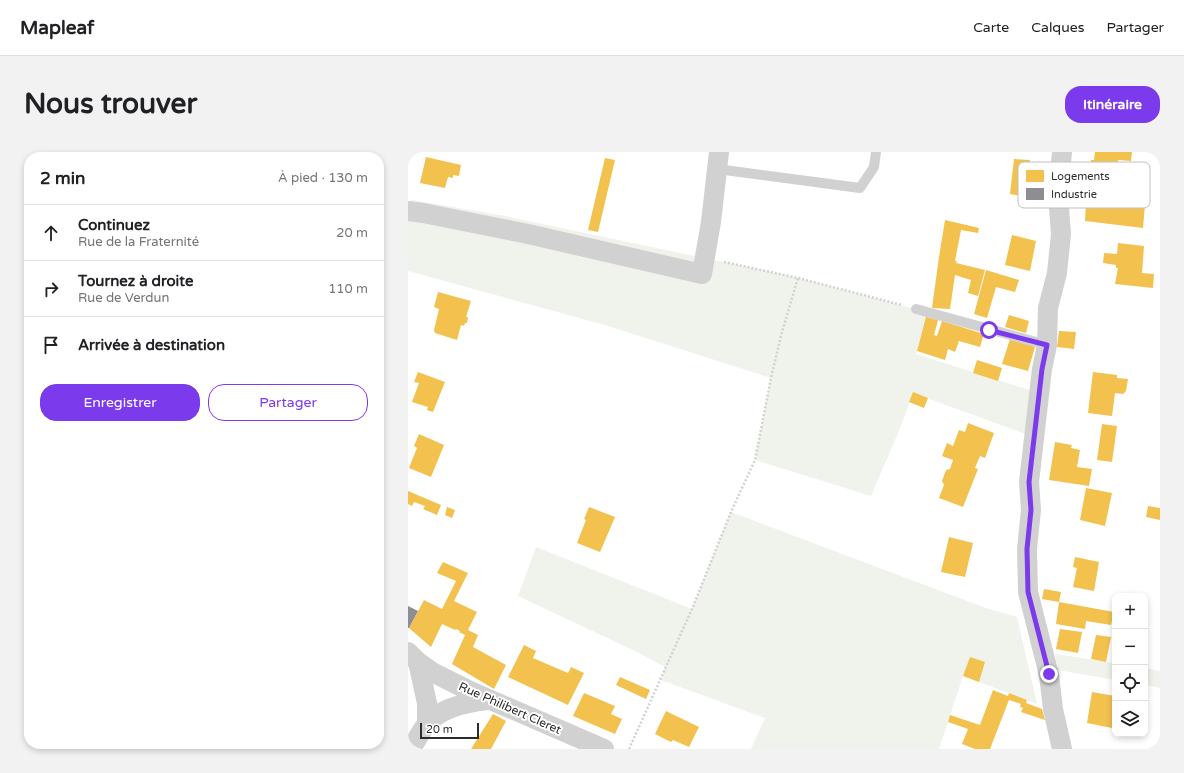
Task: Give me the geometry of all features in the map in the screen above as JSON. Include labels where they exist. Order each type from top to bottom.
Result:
[{"type":"street","points":[[1061,162],[1062,152]]},
{"type":"street","points":[[408,211],[528,234],[702,274],[711,222],[718,160]]},
{"type":"street","points":[[1059,208],[1061,234],[1057,273],[1048,308],[1047,345],[1042,369],[1029,482],[1031,510],[1027,549],[1028,592],[1049,674],[1053,709],[1062,749]]},
{"type":"street","points":[[413,657],[426,703],[427,724]]},
{"type":"street","name":"Rue Philibert Cleret","points":[[413,657],[432,672],[488,700],[604,749]]},
{"type":"street","points":[[411,749],[427,724],[444,711],[459,705],[488,700]]},
{"type":"lane","points":[[718,160],[860,188],[874,168],[876,152]]},
{"type":"lane","points":[[916,309],[1047,345]]},
{"type":"path","points":[[629,749],[692,609],[754,460],[782,332],[798,278]]},
{"type":"shaded area","points":[[412,200],[505,216],[798,278],[930,313],[926,317],[916,354],[1039,393],[1035,437],[913,393],[901,426],[871,496],[755,460],[771,378],[605,325],[408,271],[408,205]]},
{"type":"shaded area","points":[[731,512],[986,608],[1017,617],[1037,704],[963,676],[939,749],[751,749],[765,718],[661,680],[665,667],[635,651],[518,596],[536,547],[692,609]]},
{"type":"shaded area","points":[[1055,654],[1112,663],[1112,679],[1058,670]]},
{"type":"shaded area","points":[[1148,669],[1160,671],[1160,688],[1148,686]]},
{"type":"building: Logements","points":[[1095,152],[1132,152],[1131,161],[1118,160],[1118,162],[1091,162],[1091,160],[1094,160]]},
{"type":"building: Logements","points":[[426,157],[461,165],[459,176],[453,175],[453,178],[448,177],[445,188],[420,183]]},
{"type":"building: Logements","points":[[605,158],[615,160],[598,232],[588,230]]},
{"type":"building: Logements","points":[[1014,159],[1030,160],[1030,162],[1018,162],[1018,195],[1010,194]]},
{"type":"building: Logements","points":[[1086,208],[1145,208],[1143,228],[1085,221]]},
{"type":"building: Logements","points":[[945,220],[979,228],[978,233],[961,230],[955,261],[957,261],[956,263],[985,270],[978,296],[968,293],[971,280],[955,275],[950,309],[932,308]]},
{"type":"building: Logements","points":[[1012,235],[1036,241],[1030,271],[1005,265]]},
{"type":"building: Logements","points":[[1118,243],[1144,246],[1142,273],[1154,274],[1153,288],[1115,284],[1118,268],[1116,268],[1116,265],[1103,263],[1104,253],[1117,254]]},
{"type":"building: Logements","points":[[986,270],[1019,280],[1015,292],[996,287],[987,318],[974,314]]},
{"type":"building: Logements","points":[[438,292],[471,301],[466,317],[468,317],[467,323],[465,323],[464,326],[461,325],[457,340],[435,333],[434,330],[439,309],[434,307]]},
{"type":"building: Logements","points":[[1009,315],[1029,321],[1026,333],[1005,327]]},
{"type":"building: Logements","points":[[926,317],[938,320],[934,335],[937,336],[942,321],[984,334],[980,347],[959,341],[955,352],[948,349],[945,360],[917,351]]},
{"type":"building: Logements","points":[[1059,331],[1076,332],[1074,349],[1057,347]]},
{"type":"building: Logements","points":[[1010,339],[1035,347],[1028,371],[1002,364]]},
{"type":"building: Logements","points":[[977,360],[1002,368],[998,381],[973,373]]},
{"type":"building: Logements","points":[[418,372],[445,382],[433,412],[427,410],[428,407],[412,402],[419,383],[414,382]]},
{"type":"building: Logements","points":[[1093,372],[1117,375],[1117,378],[1128,379],[1126,391],[1123,394],[1115,393],[1112,416],[1088,413]]},
{"type":"building: Logements","points":[[913,392],[928,398],[924,408],[909,402]]},
{"type":"building: Logements","points":[[968,423],[994,433],[985,458],[980,456],[975,468],[978,469],[963,507],[939,498],[944,485],[942,481],[946,470],[950,469],[953,460],[942,456],[947,443],[953,446],[959,430],[965,432]]},
{"type":"building: Logements","points":[[1102,424],[1117,426],[1112,462],[1097,460]]},
{"type":"building: Logements","points":[[419,434],[444,445],[431,477],[409,468],[417,448],[414,446]]},
{"type":"building: Logements","points":[[1055,442],[1072,445],[1071,448],[1080,450],[1077,467],[1092,469],[1089,486],[1049,480]]},
{"type":"building: Logements","points":[[1086,488],[1112,493],[1105,526],[1080,520]]},
{"type":"building: Logements","points":[[408,491],[441,505],[437,515],[423,509],[425,506],[414,502],[412,506],[408,504]]},
{"type":"building: Logements","points":[[1148,506],[1160,508],[1160,520],[1146,517]]},
{"type":"building: Logements","points":[[447,507],[455,510],[452,518],[445,515]]},
{"type":"building: Logements","points":[[589,507],[615,517],[600,552],[577,543],[586,520],[584,519]]},
{"type":"building: Logements","points":[[949,537],[973,543],[965,577],[941,572]]},
{"type":"building: Logements","points":[[1075,557],[1099,562],[1094,591],[1073,587],[1077,568],[1073,567]]},
{"type":"building: Logements","points":[[443,562],[468,573],[454,601],[477,612],[468,630],[478,635],[473,647],[506,665],[494,689],[452,664],[465,635],[459,632],[460,631],[442,624],[431,647],[409,628],[424,600],[442,609],[456,581],[437,573]]},
{"type":"building: Logements","points":[[1044,589],[1061,592],[1059,602],[1042,599]]},
{"type":"building: Logements","points":[[1059,602],[1112,612],[1111,625],[1086,621],[1085,629],[1056,624]]},
{"type":"building: Logements","points":[[1060,629],[1082,632],[1078,653],[1056,649]]},
{"type":"building: Logements","points":[[1096,635],[1111,637],[1106,662],[1091,659]]},
{"type":"building: Logements","points":[[524,645],[536,651],[533,658],[568,673],[571,667],[584,673],[568,705],[508,677]]},
{"type":"building: Logements","points":[[970,657],[985,662],[979,682],[963,676]]},
{"type":"building: Logements","points":[[620,677],[650,690],[646,699],[616,685]]},
{"type":"building: Logements","points":[[993,690],[1008,696],[1009,693],[1027,700],[1026,703],[1042,709],[1045,720],[1021,712],[1023,708],[1020,707],[1021,704],[1009,700],[990,749],[975,749],[962,744],[968,729],[948,722],[950,715],[980,725]]},
{"type":"building: Logements","points":[[1092,692],[1112,695],[1112,728],[1087,723]]},
{"type":"building: Logements","points":[[584,693],[615,706],[611,714],[622,719],[615,734],[573,716]]},
{"type":"building: Logements","points":[[666,711],[699,727],[689,747],[673,740],[671,742],[655,734]]},
{"type":"building: Logements","points":[[493,714],[506,721],[491,749],[471,749]]},
{"type":"building: Industrie","points":[[408,606],[418,611],[409,628],[408,628]]},
{"type":"route","points":[[989,330],[1047,345],[1042,369],[1029,482],[1031,510],[1027,549],[1028,592],[1049,674]]}]
